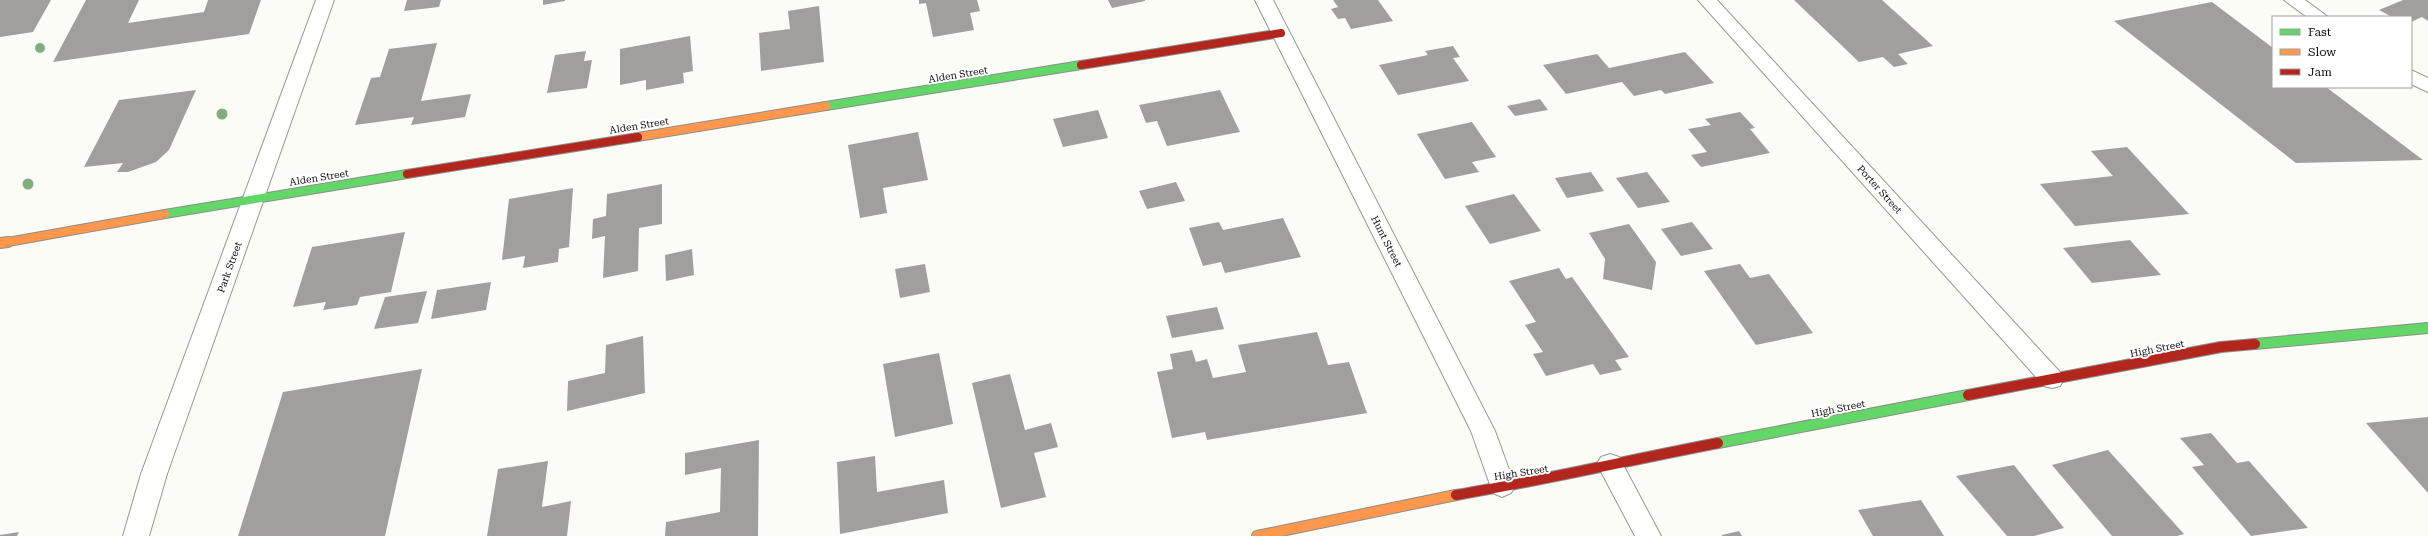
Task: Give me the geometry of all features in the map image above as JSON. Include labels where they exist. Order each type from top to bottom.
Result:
[{"type":"street","name":"Park Street","points":[[136,536],[154,474],[326,0]]},
{"type":"street","name":"Hunt Street","points":[[1264,0],[1483,431],[1502,486]]},
{"type":"street","name":"Porter Street","points":[[1707,0],[2052,379]]},
{"type":"street","points":[[2293,0],[2317,16]]},
{"type":"street","name":"Alden Street","points":[[0,243],[253,199],[1281,33]]},
{"type":"street","points":[[2412,77],[2428,86]]},
{"type":"street","name":"High Street","points":[[1257,536],[1502,486],[1550,478],[1610,464],[2221,347],[2428,328]]},
{"type":"street","points":[[1610,464],[1648,536]]},
{"type":"building","points":[[0,0],[51,0],[33,32],[0,37]]},
{"type":"building","points":[[86,0],[139,0],[128,23],[204,12],[208,0],[261,0],[249,34],[53,62]]},
{"type":"building","points":[[407,0],[441,0],[439,7],[404,11]]},
{"type":"building","points":[[543,0],[565,0],[565,1],[543,5]]},
{"type":"building","points":[[919,0],[977,0],[980,11],[970,13],[974,30],[933,37],[926,3],[919,4]]},
{"type":"building","points":[[1108,0],[1145,0],[1145,1],[1112,8]]},
{"type":"building","points":[[1333,0],[1378,0],[1393,21],[1351,29],[1345,18],[1338,19],[1331,9],[1338,7]]},
{"type":"building","points":[[1794,0],[1882,0],[1933,46],[1898,54],[1908,64],[1894,67],[1883,57],[1859,62]]},
{"type":"building","points":[[2403,0],[2428,0],[2428,21],[2422,17],[2412,22],[2412,16],[2390,16],[2379,10]]},
{"type":"building","points":[[2212,2],[2272,47],[2272,88],[2327,88],[2423,160],[2296,163],[2114,21]]},
{"type":"building","points":[[819,6],[824,62],[761,71],[759,33],[790,29],[788,11]]},
{"type":"building","points":[[690,36],[693,71],[683,73],[684,83],[646,90],[646,80],[620,85],[620,49]]},
{"type":"building","points":[[437,43],[421,101],[471,94],[465,117],[411,125],[414,117],[355,125],[371,78],[380,77],[389,49]]},
{"type":"building","points":[[1453,46],[1460,57],[1453,58],[1469,81],[1398,95],[1379,65],[1428,55],[1425,51]]},
{"type":"building","points":[[586,51],[584,61],[592,60],[587,88],[547,93],[555,55]]},
{"type":"building","points":[[1685,52],[1714,83],[1665,94],[1661,90],[1634,96],[1622,82],[1566,94],[1543,65],[1597,54],[1609,68]]},
{"type":"building","points":[[196,90],[169,150],[156,162],[128,172],[117,172],[123,163],[84,167],[119,100]]},
{"type":"building","points":[[1220,90],[1240,132],[1167,146],[1157,121],[1146,123],[1139,105]]},
{"type":"building","points":[[1540,99],[1548,110],[1515,116],[1507,106]]},
{"type":"building","points":[[1098,110],[1108,138],[1063,147],[1053,119]]},
{"type":"building","points":[[1740,112],[1755,128],[1750,129],[1770,153],[1701,167],[1691,155],[1707,152],[1688,129],[1711,125],[1705,119]]},
{"type":"building","points":[[1472,122],[1496,157],[1472,162],[1479,172],[1445,179],[1417,134]]},
{"type":"building","points":[[918,132],[928,180],[883,188],[887,213],[860,218],[848,145]]},
{"type":"building","points":[[2127,147],[2189,214],[2075,226],[2040,184],[2113,176],[2091,151]]},
{"type":"building","points":[[1591,172],[1604,191],[1567,198],[1555,178]]},
{"type":"building","points":[[1647,172],[1670,202],[1638,208],[1616,178]]},
{"type":"building","points":[[1176,182],[1185,201],[1147,209],[1139,191]]},
{"type":"building","points":[[662,184],[662,224],[639,228],[638,271],[603,278],[605,236],[592,239],[593,219],[606,216],[607,194]]},
{"type":"building","points":[[573,188],[569,247],[559,249],[558,262],[523,268],[525,256],[502,260],[509,199]]},
{"type":"building","points":[[1514,194],[1541,231],[1490,244],[1465,206]]},
{"type":"building","points":[[1283,218],[1301,257],[1225,273],[1221,262],[1203,266],[1189,228],[1219,222],[1223,230]]},
{"type":"building","points":[[1692,222],[1713,249],[1681,256],[1661,229]]},
{"type":"building","points":[[1629,224],[1656,262],[1652,290],[1603,279],[1605,259],[1589,233]]},
{"type":"building","points":[[405,232],[391,292],[360,297],[357,305],[323,310],[326,302],[293,307],[312,247]]},
{"type":"building","points":[[2130,240],[2161,275],[2092,283],[2063,248]]},
{"type":"building","points":[[692,249],[694,275],[666,281],[665,255]]},
{"type":"building","points":[[925,264],[930,292],[900,298],[895,269]]},
{"type":"building","points":[[1740,264],[1750,278],[1769,274],[1813,333],[1756,345],[1704,271]]},
{"type":"building","points":[[1559,268],[1566,279],[1572,277],[1629,357],[1615,360],[1622,370],[1600,375],[1593,364],[1546,376],[1533,354],[1543,352],[1525,325],[1536,322],[1509,281]]},
{"type":"building","points":[[491,282],[486,310],[431,319],[437,290]]},
{"type":"building","points":[[427,291],[418,323],[374,329],[385,297]]},
{"type":"building","points":[[1217,307],[1224,329],[1172,338],[1166,316]]},
{"type":"building","points":[[1317,332],[1328,365],[1349,362],[1367,413],[1207,440],[1205,432],[1172,438],[1157,372],[1173,369],[1170,354],[1192,350],[1196,362],[1207,359],[1213,378],[1246,372],[1238,345]]},
{"type":"building","points":[[643,336],[645,393],[567,411],[568,381],[605,373],[606,345]]},
{"type":"building","points":[[939,353],[953,424],[895,437],[883,364]]},
{"type":"building","points":[[422,369],[385,536],[238,536],[283,392]]},
{"type":"building","points":[[1010,374],[1025,430],[1051,423],[1058,447],[1034,453],[1046,497],[1001,508],[972,383]]},
{"type":"building","points":[[2428,417],[2428,493],[2366,423]]},
{"type":"building","points":[[2211,433],[2237,463],[2249,461],[2308,528],[2251,536],[2192,467],[2204,465],[2180,438]]},
{"type":"building","points":[[759,440],[758,536],[665,536],[666,522],[720,512],[721,468],[685,475],[685,453]]},
{"type":"building","points":[[2108,450],[2184,534],[2177,536],[2112,536],[2052,465]]},
{"type":"building","points":[[875,456],[877,492],[944,480],[948,513],[840,534],[837,462]]},
{"type":"building","points":[[548,461],[542,507],[571,501],[567,536],[487,536],[498,469]]},
{"type":"building","points":[[2014,465],[2064,528],[2034,536],[2007,536],[1956,476]]},
{"type":"building","points":[[1921,500],[1944,536],[1873,536],[1858,510]]},
{"type":"building","points":[[1739,531],[1742,536],[1722,536],[1722,535]]},
{"type":"building","points":[[19,532],[17,536],[0,536],[0,535]]},
{"type":"traffic: fast","points":[[826,106],[1081,65]]},
{"type":"traffic: fast","points":[[165,214],[407,174]]},
{"type":"traffic: fast","points":[[2255,344],[2428,328]]},
{"type":"traffic: fast","points":[[1718,443],[1968,395]]},
{"type":"traffic: slow","points":[[638,137],[826,106]]},
{"type":"traffic: slow","points":[[0,243],[165,214]]},
{"type":"traffic: slow","points":[[1257,536],[1456,495]]},
{"type":"traffic: jam","points":[[1081,65],[1281,33]]},
{"type":"traffic: jam","points":[[407,174],[638,137]]},
{"type":"traffic: jam","points":[[1968,395],[2221,347],[2255,344]]},
{"type":"traffic: jam","points":[[1456,495],[1550,479],[1610,464],[1718,443]]}]
